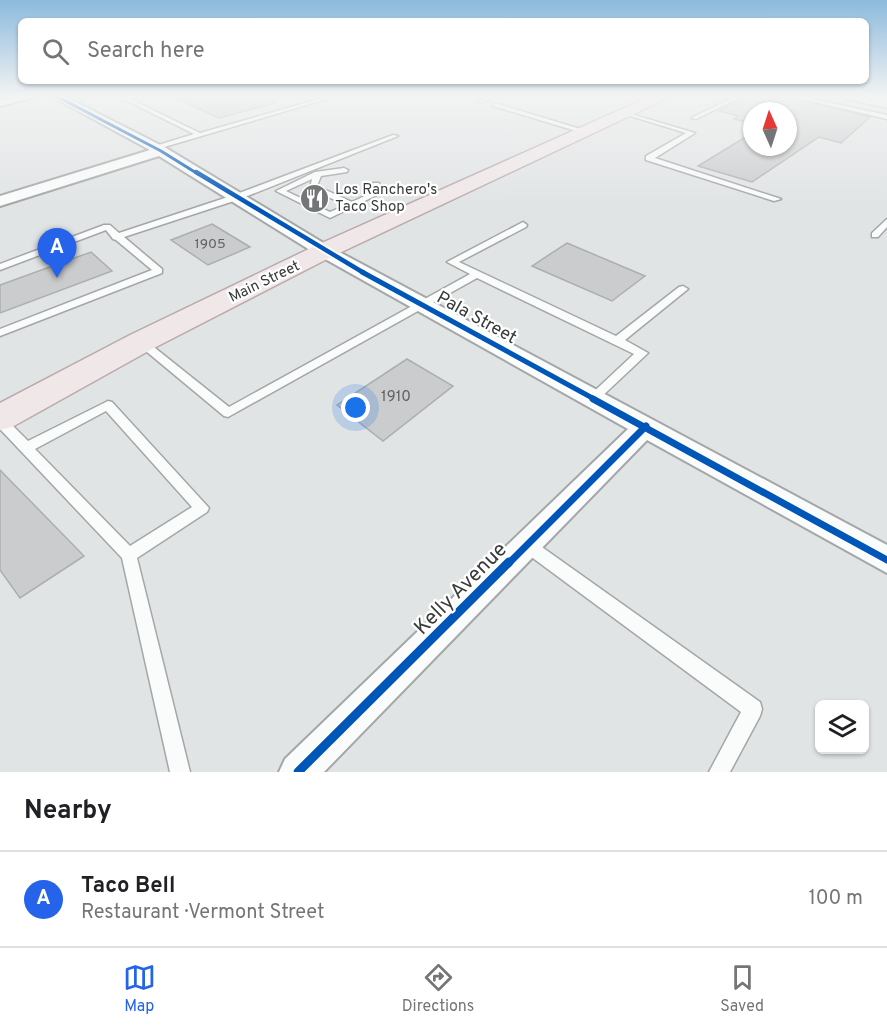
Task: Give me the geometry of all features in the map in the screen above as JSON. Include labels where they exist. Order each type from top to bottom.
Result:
[{"type":"main road","name":"Main Street","points":[[0,419],[141,342],[324,251],[585,132]]},
{"type":"street","name":"Pala Street","points":[[125,132],[158,149],[324,251],[887,560]]},
{"type":"street","points":[[0,201],[158,149]]},
{"type":"street","name":"Kelly Avenue","points":[[298,772],[646,426]]},
{"type":"lane","points":[[194,132],[200,135]]},
{"type":"lane","points":[[158,149],[210,132]]},
{"type":"lane","points":[[689,132],[692,133],[649,158],[777,199]]},
{"type":"lane","points":[[116,237],[237,197],[395,136]]},
{"type":"lane","points":[[344,170],[318,174],[280,191],[330,215],[379,192],[376,185]]},
{"type":"lane","points":[[318,174],[313,187],[351,204]]},
{"type":"lane","points":[[875,235],[887,222]]},
{"type":"lane","points":[[523,225],[452,262],[642,353],[593,398]]},
{"type":"lane","points":[[0,267],[107,227],[116,237],[159,271],[0,333]]},
{"type":"lane","points":[[141,342],[228,413],[477,274]]},
{"type":"lane","points":[[617,341],[683,289]]},
{"type":"lane","points":[[26,448],[108,405],[202,508],[129,555]]},
{"type":"lane","points":[[0,419],[129,555],[180,772]]},
{"type":"lane","points":[[527,545],[753,709],[719,772]]},
{"type":"building","points":[[797,132],[853,132],[841,143],[819,137],[797,152]]},
{"type":"building","points":[[743,138],[743,156],[791,156],[752,182],[698,166]]},
{"type":"building","points":[[212,224],[250,247],[208,265],[171,240]]},
{"type":"building","points":[[567,243],[645,276],[612,301],[532,266]]},
{"type":"building","points":[[91,252],[112,271],[0,313],[0,285]]},
{"type":"building","points":[[407,359],[453,386],[383,441],[337,405]]},
{"type":"building","points":[[0,470],[84,556],[20,598],[0,570]]},
{"type":"cycle path","points":[[125,132],[161,151],[324,251],[887,560]]},
{"type":"cycle path","points":[[298,772],[646,426]]},
{"type":"place","name":"Los Ranchero's Taco Shop","points":[[314,198]]},
{"type":"place","name":"Taco Bell","points":[[57,278]]}]
